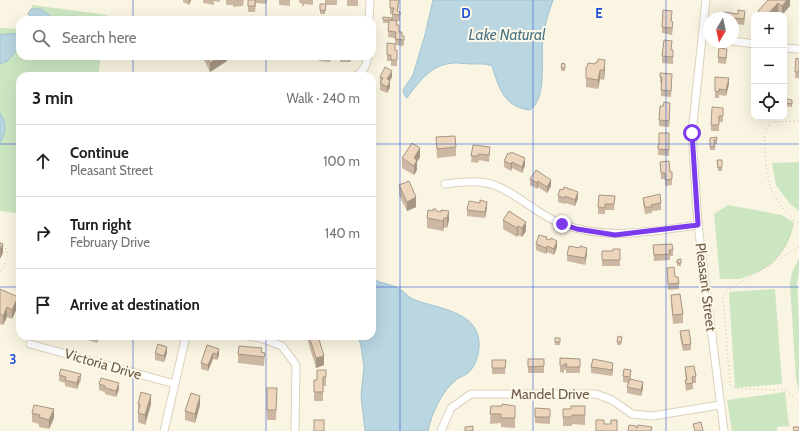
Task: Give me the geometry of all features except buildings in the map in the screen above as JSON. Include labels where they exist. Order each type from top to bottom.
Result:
[{"type":"street","points":[[369,16],[370,0]]},
{"type":"street","name":"Pleasant Street","points":[[706,0],[692,133],[698,225],[724,431]]},
{"type":"street","points":[[739,42],[751,44]]},
{"type":"street","points":[[787,48],[799,49]]},
{"type":"street","points":[[362,72],[368,60]]},
{"type":"street","points":[[445,184],[464,182],[492,185],[509,192],[545,216],[562,224],[615,235],[698,225]]},
{"type":"street","points":[[164,431],[185,340]]},
{"type":"street","points":[[266,340],[282,346],[296,365],[295,431]]},
{"type":"street","name":"Victoria Drive","points":[[30,344],[175,384]]},
{"type":"street","name":"Mandel Drive","points":[[441,431],[451,408],[471,394],[596,394],[612,400],[632,414],[652,416],[720,405]]},
{"type":"path","points":[[799,121],[771,122],[765,132],[766,163],[771,189],[780,203],[794,220],[799,223]]},
{"type":"path","points":[[768,267],[783,250],[789,240],[794,220]]},
{"type":"path","points":[[0,244],[5,246],[8,256],[0,274]]},
{"type":"path","points":[[799,247],[728,290],[724,296],[730,383],[734,388],[739,389],[786,390],[799,402]]},
{"type":"green space","points":[[32,5],[107,15],[107,16],[31,16]]},
{"type":"green space","points":[[0,28],[16,29],[16,60],[100,60],[99,72],[16,72],[16,213],[0,211]]},
{"type":"green space","points":[[799,162],[799,211],[790,204],[776,185],[772,163]]},
{"type":"green space","points":[[728,205],[782,215],[794,223],[789,240],[780,255],[767,267],[739,279],[720,279],[714,214]]},
{"type":"green space","points":[[799,259],[797,284],[799,321],[799,391],[796,379],[790,284],[792,272]]},
{"type":"green space","points":[[775,289],[782,384],[735,388],[729,292]]},
{"type":"green space","points":[[785,392],[789,426],[777,427],[777,431],[732,431],[727,400]]},
{"type":"water","name":"Lake Natural","points":[[433,0],[553,0],[547,19],[542,48],[541,87],[536,104],[530,110],[521,108],[508,101],[500,89],[492,66],[484,64],[449,63],[441,66],[428,73],[407,98],[405,96],[403,90],[413,75],[425,35]]},
{"type":"water","points":[[31,9],[41,9],[50,16],[30,16],[28,14]]},
{"type":"water","points":[[16,33],[16,51],[7,61],[0,64],[0,35]]},
{"type":"water","points":[[0,113],[4,120],[5,128],[4,135],[0,143]]},
{"type":"water","points":[[376,281],[392,285],[415,300],[458,314],[467,319],[474,327],[478,336],[479,348],[477,358],[470,371],[457,379],[438,402],[428,431],[365,431],[361,396],[364,367],[359,340],[376,340]]},
{"type":"route","points":[[562,224],[577,229],[615,235],[698,225],[692,133]]}]
